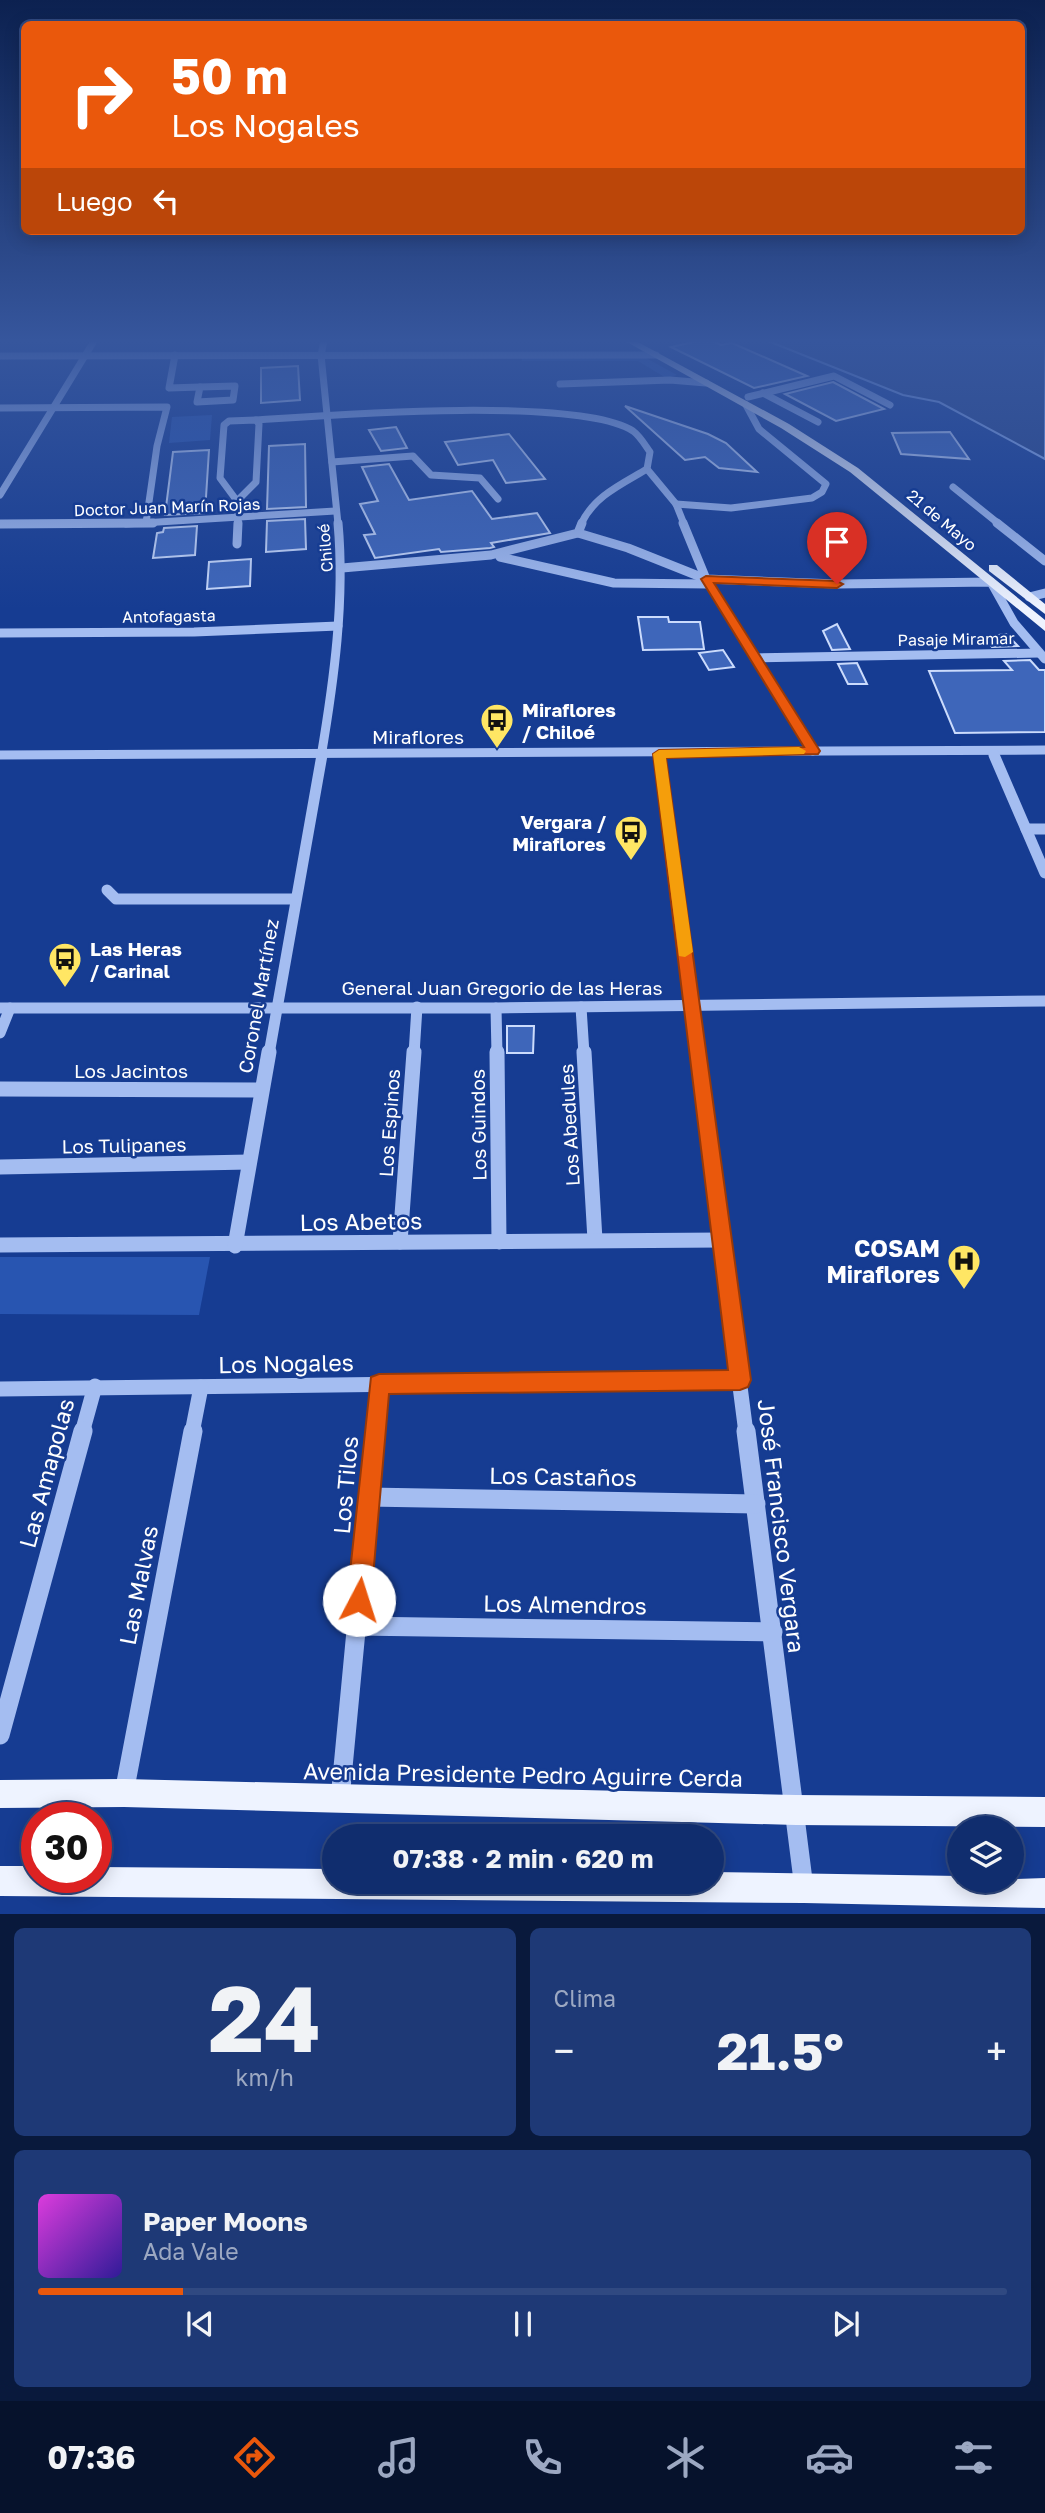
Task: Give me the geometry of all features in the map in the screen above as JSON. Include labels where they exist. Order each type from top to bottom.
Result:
[{"type":"main road","name":"21 de Mayo","points":[[792,430],[854,470],[1045,627]]},
{"type":"main road","name":"21 de Mayo","points":[[800,430],[861,464],[1045,610]]},
{"type":"main road","name":"Avenida Presidente Pedro Aguirre Cerda","points":[[0,1794],[124,1793],[796,1810],[1045,1812]]},
{"type":"main road","points":[[0,1881],[804,1888],[1045,1893]]},
{"type":"street","points":[[0,495],[39,430]]},
{"type":"street","points":[[146,523],[161,430]]},
{"type":"street","points":[[224,430],[220,478],[237,501],[240,519],[237,544]]},
{"type":"street","points":[[237,501],[256,482],[259,430]]},
{"type":"street","name":"Chiloé","points":[[322,753],[338,626],[342,568],[330,430]]},
{"type":"street","points":[[578,533],[592,503],[647,469],[650,452],[633,430]]},
{"type":"street","points":[[676,504],[731,508],[770,505],[812,498],[822,492],[826,484],[816,471],[759,430]]},
{"type":"street","points":[[332,462],[413,456],[420,460],[431,475],[480,478],[498,499]]},
{"type":"street","points":[[647,469],[676,504],[708,581],[813,751]]},
{"type":"street","points":[[953,487],[1045,561]]},
{"type":"street","name":"Doctor Juan Marín Rojas","points":[[0,524],[146,523],[335,511]]},
{"type":"street","points":[[342,568],[423,564],[493,556],[578,533],[628,548],[708,581]]},
{"type":"street","points":[[493,556],[614,583],[665,586],[708,581],[837,584],[991,582]]},
{"type":"street","name":"Pasaje Miramar","points":[[991,582],[1003,608],[1042,656]]},
{"type":"street","points":[[1029,597],[1045,593]]},
{"type":"street","name":"Antofagasta","points":[[0,633],[194,632],[338,626]]},
{"type":"street","name":"Pasaje Miramar","points":[[754,658],[1042,656]]},
{"type":"street","name":"Miraflores","points":[[0,755],[659,754],[1045,750]]},
{"type":"street","points":[[992,751],[1045,873]]},
{"type":"street","name":"Coronel Martínez","points":[[235,1245],[322,753]]},
{"type":"street","name":"José Francisco Vergara","points":[[659,754],[804,1888]]},
{"type":"street","points":[[1026,829],[1045,829]]},
{"type":"street","points":[[107,890],[116,899],[295,898]]},
{"type":"street","name":"General Juan Gregorio de las Heras","points":[[5,1008],[276,1005],[496,1008],[1045,1001]]},
{"type":"street","name":"Los Espinos","points":[[400,1242],[417,1007]]},
{"type":"street","name":"Los Abedules","points":[[581,1007],[595,1240]]},
{"type":"street","points":[[0,1033],[5,1008]]},
{"type":"street","name":"Los Guindos","points":[[496,1008],[499,1242]]},
{"type":"street","name":"Los Jacintos","points":[[0,1089],[261,1090]]},
{"type":"street","name":"Los Tulipanes","points":[[0,1167],[249,1162]]},
{"type":"street","name":"Los Abetos","points":[[0,1245],[722,1240]]},
{"type":"street","name":"Los Nogales","points":[[0,1389],[740,1380]]},
{"type":"street","name":"Los Tilos","points":[[340,1799],[379,1384]]},
{"type":"street","name":"Las Amapolas","points":[[0,1735],[95,1386]]},
{"type":"street","name":"Las Malvas","points":[[124,1793],[201,1387]]},
{"type":"street","name":"Los Castaños","points":[[369,1496],[756,1504]]},
{"type":"street","name":"Los Almendros","points":[[357,1626],[773,1632]]},
{"type":"shaded area","points":[[170,430],[211,430],[210,440],[169,443]]},
{"type":"shaded area","points":[[992,430],[1045,430],[1045,459]]},
{"type":"shaded area","points":[[0,1257],[210,1257],[199,1315],[0,1314]]},
{"type":"building","points":[[369,430],[398,430],[407,448],[381,451]]},
{"type":"building","points":[[652,430],[697,430],[708,434],[726,443],[757,472],[719,468],[705,457],[685,460]]},
{"type":"building","points":[[950,432],[969,459],[901,454],[892,433]]},
{"type":"building","points":[[509,434],[545,479],[506,483],[493,460],[458,465],[445,442]]},
{"type":"building","points":[[305,444],[306,507],[267,509],[269,446]]},
{"type":"building","points":[[209,450],[205,513],[165,515],[173,452]]},
{"type":"building","points":[[389,464],[409,500],[472,491],[492,519],[537,513],[550,533],[491,543],[494,547],[490,548],[441,552],[439,549],[375,558],[364,535],[375,534],[360,504],[378,501],[362,467]]},
{"type":"building","points":[[305,519],[306,549],[266,552],[267,521]]},
{"type":"building","points":[[197,526],[195,555],[153,558],[157,533],[163,532],[164,528]]},
{"type":"building","points":[[251,559],[250,586],[207,589],[209,562]]},
{"type":"building","points":[[638,617],[668,617],[669,622],[700,622],[704,649],[643,650]]},
{"type":"building","points":[[837,624],[850,649],[832,650],[823,631]]},
{"type":"building","points":[[1006,634],[1018,646],[992,647],[983,637]]},
{"type":"building","points":[[723,650],[734,667],[709,670],[699,653]]},
{"type":"building","points":[[1030,660],[1039,670],[1045,670],[1045,732],[955,733],[929,671],[1012,670],[1004,661]]},
{"type":"building","points":[[857,663],[867,684],[848,684],[838,664]]},
{"type":"building","points":[[507,1026],[534,1026],[533,1053],[507,1053]]},
{"type":"slow traffic","points":[[685,952],[659,754],[799,751]]},
{"type":"place","name":"Miraflores / Chiloé","points":[[497,750]]},
{"type":"place","name":"Vergara / Miraflores","points":[[631,862]]},
{"type":"place","name":"Las Heras / Carinal","points":[[65,989]]},
{"type":"place","name":"COSAM Miraflores","points":[[964,1291]]},
{"type":"route","points":[[359,1600],[379,1384],[740,1380],[659,754],[813,751],[706,579],[837,584]]}]
